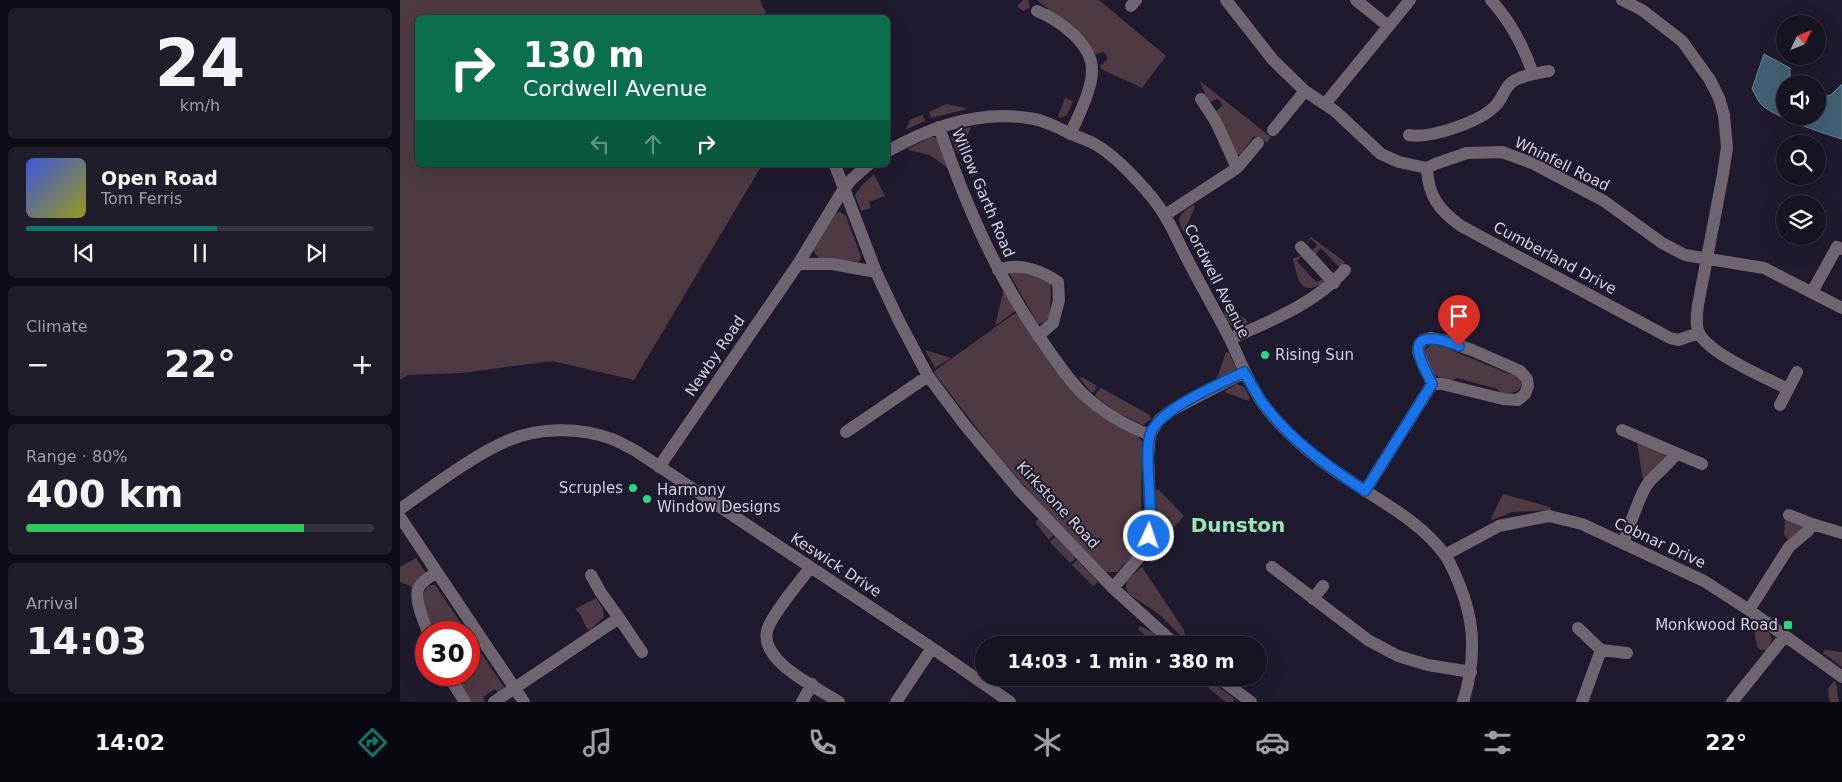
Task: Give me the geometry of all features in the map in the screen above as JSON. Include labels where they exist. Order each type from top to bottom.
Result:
[{"type":"street","points":[[1226,0],[1273,60],[1305,91],[1325,104],[1381,154],[1399,162],[1427,168]]},
{"type":"street","points":[[1356,0],[1388,26]]},
{"type":"street","points":[[1325,104],[1410,0]]},
{"type":"street","points":[[1491,0],[1526,52],[1533,74]]},
{"type":"street","points":[[1622,0],[1642,10],[1682,41],[1710,80],[1719,98],[1724,115],[1727,147],[1698,305],[1699,333],[1717,352],[1788,389]]},
{"type":"street","points":[[1037,11],[1069,31],[1088,51],[1092,71],[1083,106],[1070,134]]},
{"type":"street","points":[[1409,136],[1419,137],[1437,134],[1465,123],[1497,105],[1510,83],[1533,74],[1549,71]]},
{"type":"street","points":[[1273,130],[1305,91]]},
{"type":"street","points":[[1201,99],[1216,122],[1237,168]]},
{"type":"street","name":"Cordwell Avenue","points":[[890,149],[939,127],[976,118],[1004,116],[1036,119],[1098,146],[1128,170],[1165,214],[1230,339],[1244,372],[1261,400],[1290,434],[1327,466],[1406,517],[1422,530],[1445,555],[1468,610],[1473,644],[1471,672],[1463,702]]},
{"type":"street","name":"Willow Garth Road","points":[[939,127],[978,231],[998,270],[1038,336],[1081,392],[1096,406],[1126,426],[1150,435]]},
{"type":"street","points":[[1165,214],[1237,168],[1258,143]]},
{"type":"street","name":"Whinfell Road","points":[[1427,168],[1441,161],[1467,153],[1502,152],[1532,163],[1604,202],[1662,243],[1685,255],[1738,262],[1764,268],[1842,308]]},
{"type":"street","name":"Kirkstone Road","points":[[837,167],[876,272],[928,376],[964,424],[1020,490],[1112,588],[1166,636]]},
{"type":"street","points":[[844,190],[852,179],[866,167]]},
{"type":"street","name":"Cumberland Drive","points":[[1427,168],[1428,184],[1438,206],[1448,217],[1461,226],[1670,338],[1678,340],[1699,333]]},
{"type":"street","name":"Newby Road","points":[[659,466],[798,264],[844,190]]},
{"type":"street","points":[[1812,292],[1834,251],[1837,247],[1842,249]]},
{"type":"street","points":[[1301,248],[1334,282]]},
{"type":"street","points":[[798,264],[832,264],[876,272]]},
{"type":"street","name":"Willow Garth Road","points":[[998,270],[1008,266],[1026,268],[1046,274],[1058,282],[1059,300],[1053,323],[1038,336]]},
{"type":"street","points":[[1230,339],[1295,309],[1334,282],[1345,270]]},
{"type":"street","points":[[1430,338],[1446,341],[1472,350],[1520,371],[1527,379],[1528,386],[1525,394],[1518,400],[1503,400],[1442,384],[1432,384],[1418,352],[1423,340],[1430,338]]},
{"type":"street","points":[[1112,588],[1141,555],[1149,536],[1148,457],[1150,435],[1159,420],[1172,410],[1244,372]]},
{"type":"street","points":[[1780,405],[1797,372]]},
{"type":"street","points":[[846,432],[928,376]]},
{"type":"street","points":[[1365,491],[1432,384]]},
{"type":"street","name":"Keswick Drive","points":[[400,509],[484,452],[527,434],[554,430],[583,432],[612,439],[636,451],[659,466],[1010,702]]},
{"type":"street","points":[[1622,430],[1702,464]]},
{"type":"street","points":[[1623,543],[1644,489],[1653,476],[1671,462],[1676,453]]},
{"type":"street","points":[[1789,515],[1842,533]]},
{"type":"street","name":"Cobnar Drive","points":[[1445,555],[1499,526],[1550,516],[1582,524],[1704,581],[1749,610],[1842,677]]},
{"type":"street","points":[[400,517],[524,702]]},
{"type":"street","points":[[1749,610],[1789,547],[1808,531],[1812,524]]},
{"type":"street","points":[[1272,566],[1368,640],[1398,656],[1428,665],[1471,672]]},
{"type":"street","points":[[810,568],[778,612],[767,631],[768,648],[785,668],[839,702]]},
{"type":"street","points":[[424,621],[417,599],[418,588],[424,580],[437,572]]},
{"type":"street","points":[[591,575],[601,593],[642,652]]},
{"type":"street","points":[[1313,599],[1323,586]]},
{"type":"street","points":[[494,702],[618,618]]},
{"type":"street","points":[[1578,628],[1601,650],[1627,653]]},
{"type":"street","points":[[1732,702],[1785,636]]},
{"type":"street","points":[[896,702],[932,648]]},
{"type":"street","points":[[1582,702],[1601,650]]},
{"type":"street","points":[[802,702],[812,684]]},
{"type":"street","points":[[455,686],[465,702]]},
{"type":"street","points":[[1229,686],[1251,702]]},
{"type":"shaded area","points":[[400,0],[760,0],[767,15],[415,15],[415,167],[761,167],[634,380],[552,361],[462,373],[408,375],[400,380]]},
{"type":"shaded area","points":[[1023,0],[1028,0],[1030,7],[1023,11],[1017,6]]},
{"type":"shaded area","points":[[1037,0],[1099,0],[1166,56],[1142,88],[1101,69],[1100,66],[1108,59],[1104,52],[1095,54],[1086,39]]},
{"type":"shaded area","points":[[1200,81],[1271,137],[1267,143],[1261,138],[1259,140],[1254,136],[1241,154],[1235,155],[1216,111],[1223,105],[1218,99],[1211,102],[1208,101]]},
{"type":"shaded area","points":[[1065,98],[1073,101],[1067,115],[1061,118],[1058,117]]},
{"type":"shaded area","points":[[946,104],[968,109],[931,118],[929,112]]},
{"type":"shaded area","points":[[923,115],[925,121],[905,130],[911,119]]},
{"type":"shaded area","points":[[971,127],[958,154],[951,138],[953,132]]},
{"type":"shaded area","points":[[932,137],[937,138],[949,169],[930,155],[908,150]]},
{"type":"shaded area","points":[[874,174],[885,196],[869,202],[871,208],[861,211],[855,195],[862,185]]},
{"type":"shaded area","points":[[1193,205],[1195,207],[1184,232],[1179,220],[1180,217]]},
{"type":"shaded area","points":[[840,212],[846,216],[861,257],[859,262],[819,258],[814,252],[814,247],[836,213]]},
{"type":"shaded area","points":[[1311,237],[1345,262],[1341,268],[1336,272],[1339,267],[1321,248],[1315,256],[1311,252],[1317,245],[1311,239],[1305,245]]},
{"type":"shaded area","points":[[1302,255],[1297,261],[1316,282],[1324,279],[1324,283],[1309,288],[1301,284],[1293,259]]},
{"type":"shaded area","points":[[1011,271],[1045,278],[1051,285],[1050,316],[1044,323],[1038,324],[1009,273]]},
{"type":"shaded area","points":[[1004,288],[1017,310],[995,326]]},
{"type":"shaded area","points":[[1224,310],[1245,318],[1248,323],[1237,329],[1234,328],[1225,316]]},
{"type":"shaded area","points":[[1014,314],[1017,314],[1042,348],[1142,441],[1141,532],[1133,555],[1117,572],[1106,572],[1042,506],[1000,458],[934,373]]},
{"type":"shaded area","points":[[1431,344],[1449,345],[1451,350],[1509,374],[1515,374],[1521,383],[1521,387],[1512,393],[1501,393],[1497,389],[1457,378],[1450,382],[1438,377],[1430,368],[1423,352]]},
{"type":"shaded area","points":[[925,350],[951,358],[935,368]]},
{"type":"shaded area","points":[[1226,352],[1229,353],[1236,368],[1235,371],[1219,380],[1217,378]]},
{"type":"shaded area","points":[[1082,377],[1097,386],[1094,392],[1091,392],[1079,378]]},
{"type":"shaded area","points":[[1236,384],[1244,387],[1250,398],[1249,401],[1224,392]]},
{"type":"shaded area","points":[[1101,388],[1150,415],[1151,419],[1143,425],[1116,412],[1095,396]]},
{"type":"shaded area","points":[[1636,437],[1666,456],[1666,459],[1643,480]]},
{"type":"shaded area","points":[[1158,489],[1184,516],[1155,548],[1152,546],[1157,528],[1156,492]]},
{"type":"shaded area","points":[[1503,494],[1550,507],[1551,510],[1512,512],[1492,520],[1491,518]]},
{"type":"shaded area","points":[[1039,519],[1053,535],[1049,540],[1035,522]]},
{"type":"shaded area","points":[[1785,520],[1804,527],[1789,540],[1784,535]]},
{"type":"shaded area","points":[[1055,537],[1076,558],[1070,563],[1050,542]]},
{"type":"shaded area","points":[[416,558],[426,573],[415,588],[400,582],[400,567]]},
{"type":"shaded area","points":[[1077,560],[1098,582],[1093,586],[1072,565]]},
{"type":"shaded area","points":[[1142,567],[1184,630],[1184,636],[1181,636],[1160,615],[1129,594],[1126,586],[1132,576]]},
{"type":"shaded area","points":[[435,585],[460,621],[430,621],[422,596],[427,587]]},
{"type":"shaded area","points":[[596,598],[603,609],[604,617],[590,630],[587,629],[581,616],[575,609]]},
{"type":"shaded area","points":[[1754,623],[1770,634],[1771,640],[1767,650],[1760,650],[1757,647]]},
{"type":"shaded area","points":[[1140,626],[1157,636],[1146,636],[1138,629]]},
{"type":"shaded area","points":[[1826,650],[1842,652],[1842,667],[1823,653]]},
{"type":"shaded area","points":[[480,651],[504,687],[498,693],[495,689],[483,697],[485,702],[471,702],[461,686],[480,686]]},
{"type":"shaded area","points":[[1834,681],[1839,702],[1830,702],[1828,694],[1830,692],[1827,690]]},
{"type":"shaded area","points":[[1210,686],[1217,686],[1235,699],[1233,702],[1226,702],[1208,688]]},
{"type":"water","points":[[1764,54],[1776,60],[1776,65],[1784,65],[1790,68],[1790,75],[1776,75],[1776,114],[1760,103],[1752,89]]},
{"type":"water","points":[[1842,84],[1842,139],[1801,125],[1826,125],[1826,96],[1831,95]]},
{"type":"place","name":"Rising Sun","points":[[1265,355]]},
{"type":"place","name":"Scruples","points":[[633,488]]},
{"type":"place","name":"Harmony Window Designs","points":[[647,499]]},
{"type":"place","name":"Monkwood Road","points":[[1788,625]]},
{"type":"district","name":"Dunston","points":[[1238,525]]},
{"type":"route","points":[[1149,536],[1148,457],[1150,435],[1159,420],[1172,410],[1244,372],[1261,400],[1290,434],[1327,466],[1365,491],[1432,384],[1418,352],[1419,346],[1423,340],[1430,338],[1459,346]]}]
